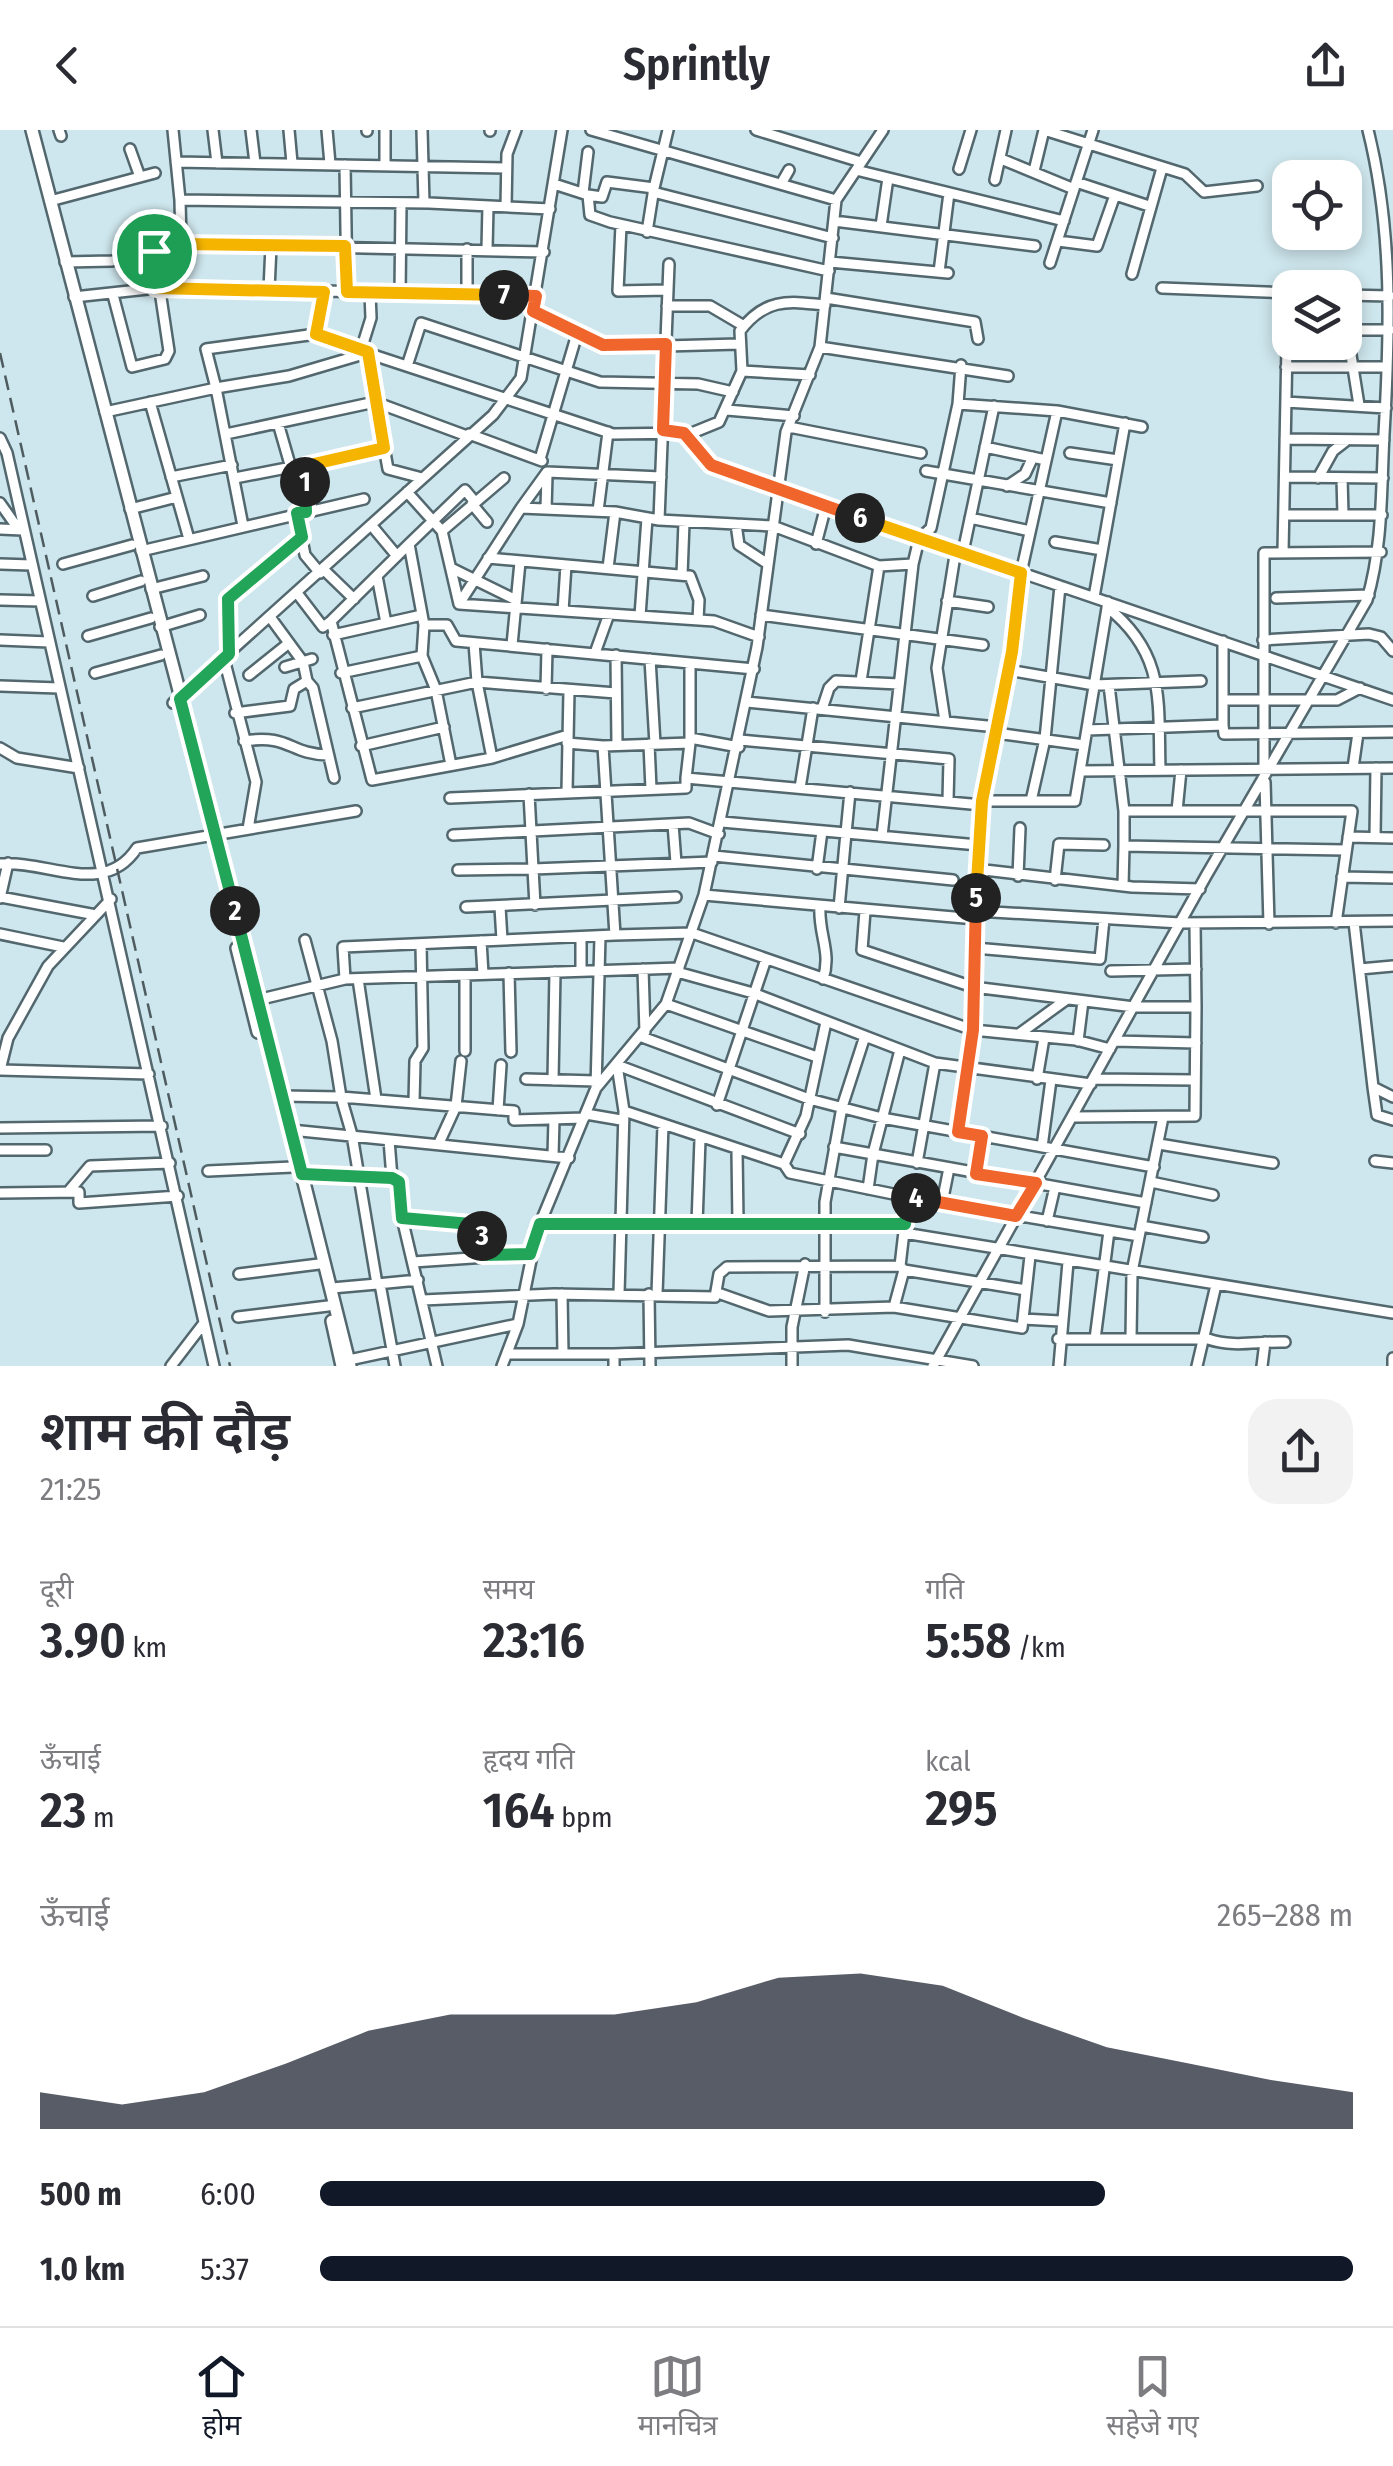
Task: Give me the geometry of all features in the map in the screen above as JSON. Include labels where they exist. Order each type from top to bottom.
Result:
[{"type":"main road","points":[[24,130],[292,1130],[298,1171],[332,1288],[347,1364]]},
{"type":"main road","points":[[32,130],[130,510],[136,548]]},
{"type":"main road","points":[[156,622],[161,655],[177,701]]},
{"type":"main road","points":[[213,835],[328,1306],[347,1364]]},
{"type":"street","points":[[174,130],[181,244]]},
{"type":"street","points":[[213,130],[216,163]]},
{"type":"street","points":[[251,130],[255,163]]},
{"type":"street","points":[[289,130],[292,164]]},
{"type":"street","points":[[327,130],[330,164]]},
{"type":"street","points":[[384,130],[385,166]]},
{"type":"street","points":[[422,130],[420,167],[424,203]]},
{"type":"street","points":[[506,207],[506,168],[512,132],[516,130]]},
{"type":"street","points":[[177,701],[372,526],[505,399],[521,378],[562,130]]},
{"type":"street","points":[[591,130],[836,200]]},
{"type":"street","points":[[647,232],[661,149],[668,130]]},
{"type":"street","points":[[756,130],[888,178],[1064,222]]},
{"type":"street","points":[[596,1084],[644,1034],[666,1004],[704,895],[754,669],[777,488],[792,421],[820,347],[836,200],[883,130]]},
{"type":"street","points":[[959,169],[971,130]]},
{"type":"street","points":[[994,180],[1006,130]]},
{"type":"street","points":[[1034,171],[1044,130],[1185,174],[1204,192],[1257,186]]},
{"type":"street","points":[[1050,263],[1094,130]]},
{"type":"street","points":[[935,1363],[1180,923],[1369,595],[1381,552],[1390,296],[1386,201],[1368,130]]},
{"type":"street","points":[[130,149],[140,177]]},
{"type":"street","points":[[588,152],[586,194],[590,215],[647,232],[830,266],[944,272],[949,193]]},
{"type":"street","points":[[1002,158],[1075,186],[1150,206]]},
{"type":"street","points":[[176,162],[506,168]]},
{"type":"street","points":[[345,165],[347,292]]},
{"type":"street","points":[[1132,274],[1162,168]]},
{"type":"street","points":[[781,184],[788,170]]},
{"type":"street","points":[[50,201],[155,173]]},
{"type":"street","points":[[881,226],[888,178]]},
{"type":"street","points":[[554,184],[602,197],[608,182],[654,190],[832,238]]},
{"type":"street","points":[[1058,241],[1096,246],[1115,194]]},
{"type":"street","points":[[180,200],[402,202],[550,209]]},
{"type":"street","points":[[400,295],[402,202]]},
{"type":"street","points":[[487,250],[488,206]]},
{"type":"street","points":[[834,221],[1035,246]]},
{"type":"street","points":[[621,225],[618,291],[667,290]]},
{"type":"street","points":[[64,262],[112,261],[181,244],[544,252]]},
{"type":"street","points":[[269,290],[270,246]]},
{"type":"street","points":[[467,294],[468,249]]},
{"type":"street","points":[[112,295],[130,364],[138,368],[168,357],[154,251]]},
{"type":"street","points":[[659,520],[669,264]]},
{"type":"street","points":[[74,297],[156,288],[536,296]]},
{"type":"street","points":[[1162,288],[1272,292]]},
{"type":"street","points":[[316,334],[324,292]]},
{"type":"street","points":[[370,293],[371,318],[364,351],[388,469],[422,478]]},
{"type":"street","points":[[1362,295],[1390,296]]},
{"type":"street","points":[[243,526],[206,348],[316,334],[608,432],[663,430],[687,436],[714,426],[727,410],[742,371],[738,344],[744,326],[776,301],[826,302],[975,322],[978,339]]},
{"type":"street","points":[[667,306],[710,306],[744,326]]},
{"type":"street","points":[[533,311],[603,345],[738,344]]},
{"type":"street","points":[[406,366],[421,323],[610,384],[706,385],[733,392]]},
{"type":"street","points":[[1362,330],[1390,330]]},
{"type":"street","points":[[546,509],[547,472],[540,459],[576,334]]},
{"type":"street","points":[[820,347],[960,365],[1008,376]]},
{"type":"street","points":[[104,412],[289,376],[364,351]]},
{"type":"street","points":[[1283,552],[1286,360]]},
{"type":"street","points":[[1350,360],[1359,404]]},
{"type":"street","points":[[882,836],[913,564],[920,539],[932,528],[958,404],[960,365]]},
{"type":"street","points":[[1286,367],[1387,367]]},
{"type":"street","points":[[742,371],[810,375]]},
{"type":"street","points":[[150,402],[189,540]]},
{"type":"street","points":[[226,434],[375,402],[540,459]]},
{"type":"street","points":[[1286,402],[1386,408]]},
{"type":"street","points":[[958,404],[1057,411],[1142,426]]},
{"type":"street","points":[[946,722],[937,677],[941,639],[994,406]]},
{"type":"street","points":[[727,410],[792,421],[921,453]]},
{"type":"street","points":[[958,1132],[973,1030],[976,870],[982,803],[1008,670],[1021,573],[1057,411]]},
{"type":"street","points":[[278,423],[291,468]]},
{"type":"street","points":[[1094,597],[1125,424]]},
{"type":"street","points":[[598,512],[608,432]]},
{"type":"street","points":[[687,436],[711,465],[1393,700]]},
{"type":"street","points":[[0,438],[106,875],[214,1366]]},
{"type":"street","points":[[1285,439],[1384,440]]},
{"type":"street","points":[[1318,478],[1334,451],[1348,440]]},
{"type":"street","points":[[234,478],[384,448]]},
{"type":"street","points":[[985,448],[1046,460]]},
{"type":"street","points":[[1070,453],[1118,460]]},
{"type":"street","points":[[1007,486],[1025,474],[1033,457]]},
{"type":"street","points":[[171,477],[232,465]]},
{"type":"street","points":[[305,466],[305,555],[354,599]]},
{"type":"street","points":[[926,471],[1110,503]]},
{"type":"street","points":[[547,472],[661,477]]},
{"type":"street","points":[[459,604],[547,472]]},
{"type":"street","points":[[1285,477],[1383,478]]},
{"type":"street","points":[[442,531],[504,478]]},
{"type":"street","points":[[1342,478],[1342,515]]},
{"type":"street","points":[[0,484],[14,483]]},
{"type":"street","points":[[297,593],[324,628],[466,490],[486,522]]},
{"type":"street","points":[[407,492],[442,531],[459,604]]},
{"type":"street","points":[[130,510],[177,498]]},
{"type":"street","points":[[63,564],[189,540],[364,499]]},
{"type":"street","points":[[0,503],[21,530]]},
{"type":"street","points":[[816,544],[826,506]]},
{"type":"street","points":[[521,508],[772,526],[879,566],[913,564]]},
{"type":"street","points":[[608,568],[614,512]]},
{"type":"street","points":[[1284,515],[1382,515]]},
{"type":"street","points":[[640,616],[647,518]]},
{"type":"street","points":[[970,518],[1030,531]]},
{"type":"street","points":[[682,575],[684,522]]},
{"type":"street","points":[[736,524],[738,545],[768,564]]},
{"type":"street","points":[[372,526],[396,556]]},
{"type":"street","points":[[0,529],[21,530]]},
{"type":"street","points":[[248,829],[256,786],[235,713],[226,657],[228,599],[302,537]]},
{"type":"street","points":[[1054,542],[1102,550]]},
{"type":"street","points":[[409,544],[424,620],[422,656],[436,690],[451,766]]},
{"type":"street","points":[[1269,924],[1264,553],[1381,552]]},
{"type":"street","points":[[488,558],[693,577],[698,620]]},
{"type":"street","points":[[512,645],[520,562]]},
{"type":"street","points":[[0,564],[31,565]]},
{"type":"street","points":[[563,610],[566,565]]},
{"type":"street","points":[[861,682],[879,566]]},
{"type":"street","points":[[451,568],[476,577],[516,604]]},
{"type":"street","points":[[93,596],[203,576]]},
{"type":"street","points":[[377,576],[386,623]]},
{"type":"street","points":[[1031,801],[1044,739],[1060,586]]},
{"type":"street","points":[[1276,598],[1369,595]]},
{"type":"street","points":[[0,600],[40,602]]},
{"type":"street","points":[[948,601],[988,607]]},
{"type":"street","points":[[459,604],[516,604],[698,620],[759,636]]},
{"type":"street","points":[[1107,604],[1139,638],[1158,682],[1160,770]]},
{"type":"street","points":[[686,778],[948,802],[1076,800],[1107,604]]},
{"type":"street","points":[[595,653],[609,614]]},
{"type":"street","points":[[88,636],[200,615]]},
{"type":"street","points":[[762,616],[983,645]]},
{"type":"street","points":[[270,617],[308,660],[308,680],[314,688],[334,778]]},
{"type":"street","points":[[334,635],[386,623],[424,620],[447,625],[454,640],[474,643],[754,669]]},
{"type":"street","points":[[331,621],[341,673],[372,780],[492,758],[568,739],[604,746],[690,740],[806,746],[952,761],[948,802]]},
{"type":"street","points":[[1263,640],[1347,634],[1379,636],[1393,650]]},
{"type":"street","points":[[0,640],[48,642]]},
{"type":"street","points":[[1223,641],[1224,734],[1393,732]]},
{"type":"street","points":[[249,675],[289,642]]},
{"type":"street","points":[[474,643],[477,682],[492,758]]},
{"type":"street","points":[[546,688],[547,649]]},
{"type":"street","points":[[94,673],[161,655]]},
{"type":"street","points":[[616,655],[617,746]]},
{"type":"street","points":[[341,673],[422,656]]},
{"type":"street","points":[[650,659],[651,789]]},
{"type":"street","points":[[285,667],[308,660]]},
{"type":"street","points":[[450,798],[686,788],[690,663]]},
{"type":"street","points":[[1008,670],[1094,685],[1201,681]]},
{"type":"street","points":[[235,713],[290,706],[293,690],[308,680]]},
{"type":"street","points":[[352,708],[477,682],[616,693]]},
{"type":"street","points":[[800,788],[806,746],[818,709],[833,683],[899,684]]},
{"type":"street","points":[[1110,684],[1124,811],[1123,886]]},
{"type":"street","points":[[0,686],[60,688]]},
{"type":"street","points":[[1223,700],[1343,699],[1360,688]]},
{"type":"street","points":[[567,792],[569,690]]},
{"type":"street","points":[[747,702],[946,722],[1084,745]]},
{"type":"street","points":[[1087,730],[1223,726]]},
{"type":"street","points":[[362,746],[444,727]]},
{"type":"street","points":[[1352,768],[1358,732]]},
{"type":"street","points":[[244,741],[280,738],[304,753],[328,754]]},
{"type":"street","points":[[604,746],[603,790],[615,936]]},
{"type":"street","points":[[2,755],[79,768]]},
{"type":"street","points":[[1375,837],[1376,768]]},
{"type":"street","points":[[1080,771],[1393,768]]},
{"type":"street","points":[[1177,811],[1181,770]]},
{"type":"street","points":[[839,908],[850,792]]},
{"type":"street","points":[[529,794],[535,905]]},
{"type":"street","points":[[96,915],[0,898],[4,864],[106,875],[126,866],[138,848],[356,810]]},
{"type":"street","points":[[1124,811],[1352,811],[1336,923]]},
{"type":"street","points":[[722,822],[978,845]]},
{"type":"street","points":[[453,835],[690,823],[719,834]]},
{"type":"street","points":[[673,824],[676,863]]},
{"type":"street","points":[[1018,876],[1020,828]]},
{"type":"street","points":[[817,869],[822,831]]},
{"type":"street","points":[[1348,836],[1393,838]]},
{"type":"street","points":[[1055,880],[1059,844],[1104,845]]},
{"type":"street","points":[[1124,846],[1345,850]]},
{"type":"street","points":[[458,870],[713,859],[953,880]]},
{"type":"street","points":[[976,870],[1123,886],[1200,888]]},
{"type":"street","points":[[1342,877],[1393,878]]},
{"type":"street","points":[[704,895],[865,911],[1180,923],[1393,921]]},
{"type":"street","points":[[466,907],[676,898]]},
{"type":"street","points":[[111,899],[63,946],[8,1038],[0,1070],[150,1074]]},
{"type":"street","points":[[500,906],[502,940]]},
{"type":"street","points":[[820,906],[819,929],[829,954],[824,979]]},
{"type":"street","points":[[865,911],[862,950],[973,987],[1134,1007],[1196,1007]]},
{"type":"street","points":[[975,948],[1100,959],[1104,920]]},
{"type":"street","points":[[1354,922],[1377,1114],[1393,1120]]},
{"type":"street","points":[[1073,1118],[1195,1116],[1196,923]]},
{"type":"street","points":[[344,979],[343,947],[692,933],[973,1030],[1113,1045],[1196,1043]]},
{"type":"street","points":[[0,934],[63,946]]},
{"type":"street","points":[[502,1366],[518,1324],[530,1254],[540,1224],[570,1158],[596,1084],[600,936]]},
{"type":"street","points":[[581,937],[581,970]]},
{"type":"street","points":[[304,940],[332,1041],[395,1366]]},
{"type":"street","points":[[481,941],[483,974]]},
{"type":"street","points":[[414,1102],[416,1060],[423,1048],[421,944]]},
{"type":"street","points":[[717,1105],[766,959]]},
{"type":"street","points":[[1360,969],[1393,966]]},
{"type":"street","points":[[643,969],[644,1034]]},
{"type":"street","points":[[257,1000],[344,979],[678,970],[754,994],[934,1064],[1051,1080],[1196,1080]]},
{"type":"street","points":[[1111,971],[1196,970]]},
{"type":"street","points":[[553,1080],[554,972]]},
{"type":"street","points":[[509,973],[511,1052]]},
{"type":"street","points":[[439,1144],[456,1106],[463,1056],[465,976]]},
{"type":"street","points":[[358,979],[376,1100]]},
{"type":"street","points":[[1016,1035],[1067,999]]},
{"type":"street","points":[[1078,1041],[1083,1001]]},
{"type":"street","points":[[666,1004],[817,1057]]},
{"type":"street","points":[[784,1164],[800,1134],[826,1022]]},
{"type":"street","points":[[644,1034],[810,1099],[882,1118],[1154,1167]]},
{"type":"street","points":[[825,1312],[829,1182],[842,1107],[864,1036]]},
{"type":"street","points":[[1037,1079],[1044,1038]]},
{"type":"street","points":[[868,1189],[900,1050]]},
{"type":"street","points":[[616,1064],[800,1134]]},
{"type":"street","points":[[616,1064],[623,1116],[619,1294]]},
{"type":"street","points":[[916,1162],[934,1064]]},
{"type":"street","points":[[498,1110],[501,1065]]},
{"type":"street","points":[[526,1079],[596,1084]]},
{"type":"street","points":[[1042,1147],[1051,1080]]},
{"type":"street","points":[[1373,1087],[1393,1097]]},
{"type":"street","points":[[282,1096],[514,1111],[514,1120],[623,1116],[663,1125],[784,1164],[790,1173],[829,1182],[1109,1231],[1203,1237]]},
{"type":"street","points":[[1131,1339],[1132,1272],[1163,1117]]},
{"type":"street","points":[[553,1156],[554,1118]]},
{"type":"street","points":[[650,1366],[663,1125]]},
{"type":"street","points":[[0,1128],[162,1126]]},
{"type":"street","points":[[20,1127],[20,1150]]},
{"type":"street","points":[[292,1130],[570,1158]]},
{"type":"street","points":[[976,1174],[982,1136]]},
{"type":"street","points":[[697,1224],[700,1139]]},
{"type":"street","points":[[389,1140],[392,1178]]},
{"type":"street","points":[[1159,1144],[1272,1164]]},
{"type":"street","points":[[834,1147],[1146,1203]]},
{"type":"street","points":[[0,1150],[46,1150]]},
{"type":"street","points":[[737,1151],[738,1223]]},
{"type":"street","points":[[1375,1161],[1393,1163]]},
{"type":"street","points":[[68,1192],[90,1166],[170,1163]]},
{"type":"street","points":[[942,1203],[948,1168]]},
{"type":"street","points":[[208,1170],[298,1171],[392,1178],[399,1182],[402,1218],[437,1366]]},
{"type":"street","points":[[1150,1182],[1214,1194]]},
{"type":"street","points":[[1047,1221],[1055,1187]]},
{"type":"street","points":[[0,1193],[78,1192],[79,1203],[178,1196]]},
{"type":"street","points":[[894,1307],[902,1268],[908,1197]]},
{"type":"street","points":[[402,1218],[482,1225],[482,1255]]},
{"type":"street","points":[[540,1224],[826,1222],[904,1228],[1030,1256],[1393,1314]]},
{"type":"street","points":[[1095,1339],[1109,1231]]},
{"type":"street","points":[[413,1262],[530,1254]]},
{"type":"street","points":[[423,1300],[718,1293],[752,1308],[825,1312],[894,1307],[1022,1328],[1030,1256]]},
{"type":"street","points":[[1059,1366],[1058,1339],[1068,1262]]},
{"type":"street","points":[[238,1274],[319,1264]]},
{"type":"street","points":[[792,1366],[795,1312],[805,1264]]},
{"type":"street","points":[[718,1293],[719,1274],[727,1266],[805,1264],[902,1268],[1026,1290]]},
{"type":"street","points":[[332,1288],[418,1280]]},
{"type":"street","points":[[1197,1366],[1216,1286]]},
{"type":"street","points":[[562,1294],[563,1354]]},
{"type":"street","points":[[238,1317],[328,1306]]},
{"type":"street","points":[[1023,1320],[1060,1321]]},
{"type":"street","points":[[170,1366],[204,1323]]},
{"type":"street","points":[[347,1364],[391,1350],[518,1324]]},
{"type":"street","points":[[1058,1339],[1203,1339],[1229,1347],[1285,1342]]},
{"type":"street","points":[[1262,1366],[1265,1342]]},
{"type":"street","points":[[507,1354],[614,1354],[791,1345],[879,1347],[935,1363],[972,1366]]},
{"type":"street","points":[[614,1354],[614,1366]]},
{"type":"street","points":[[1392,1366],[1393,1358]]},
{"type":"railway","points":[[0,353],[230,1366]]},
{"type":"route","points":[[181,244],[345,246],[347,292],[536,296],[533,311],[603,345],[666,344],[663,430],[684,433],[694,450],[711,465],[1021,573],[1022,592],[1012,652],[982,801],[976,870],[973,1030],[958,1132],[982,1136],[976,1174],[1036,1183],[1016,1216],[908,1197],[905,1224],[540,1224],[530,1254],[482,1255],[482,1225],[402,1218],[399,1182],[392,1178],[302,1174],[180,699],[229,654],[228,599],[302,537],[297,513],[306,512],[305,466],[384,448],[368,352],[316,334],[324,292],[156,288],[154,251],[181,244]]}]
